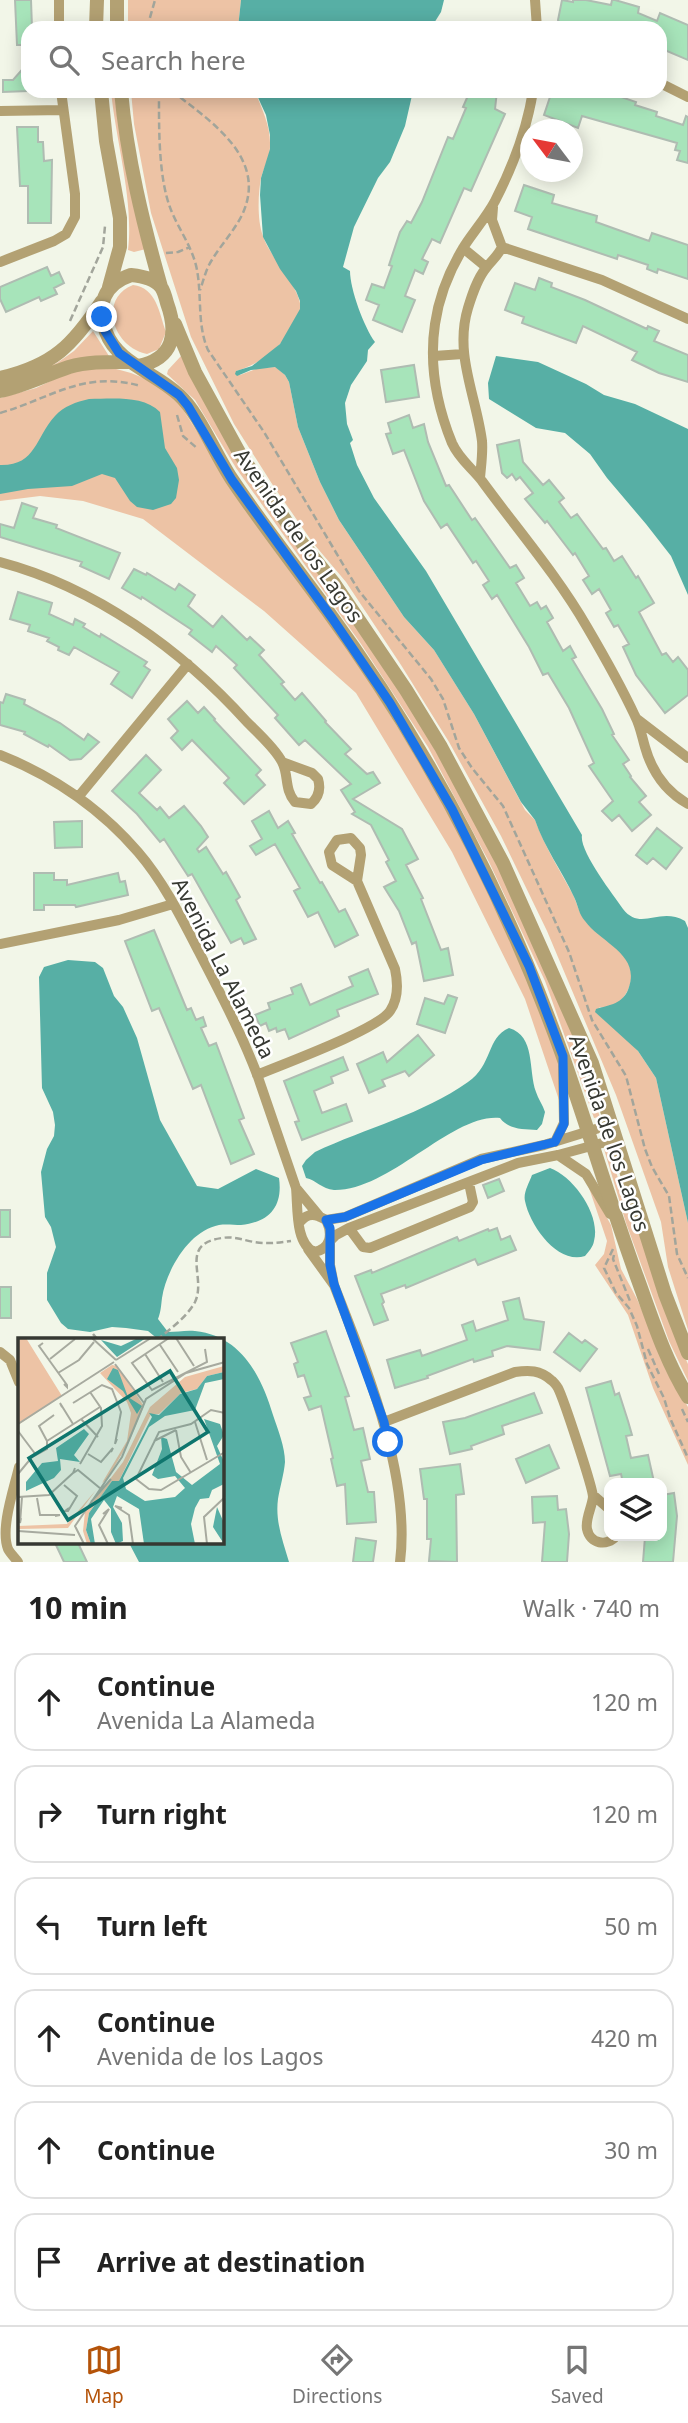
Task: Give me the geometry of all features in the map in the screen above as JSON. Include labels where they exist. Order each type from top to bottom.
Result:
[{"type":"street","points":[[59,0],[59,21]]},
{"type":"street","points":[[96,21],[97,0]]},
{"type":"street","points":[[117,0],[117,21]]},
{"type":"street","points":[[535,0],[536,21]]},
{"type":"street","points":[[667,86],[688,97]]},
{"type":"street","points":[[0,262],[54,241],[66,234],[72,226],[76,208],[62,98]]},
{"type":"street","points":[[101,98],[120,218],[120,247],[102,317],[105,331],[119,353],[134,364]]},
{"type":"street","points":[[0,391],[28,385],[71,366],[89,363],[149,364],[168,349],[174,330],[173,319],[135,185],[124,128],[122,98]]},
{"type":"street","points":[[531,98],[522,139],[491,214],[502,247],[602,280],[688,319]]},
{"type":"street","points":[[0,111],[63,110]]},
{"type":"street","points":[[494,203],[452,268],[440,302],[435,323],[434,356],[436,388],[442,414],[459,457],[480,478],[551,572],[586,626],[637,719],[656,774],[670,792],[688,804]]},
{"type":"street","points":[[477,227],[494,228]]},
{"type":"street","points":[[480,478],[482,442],[463,354],[467,311],[486,267],[502,247]]},
{"type":"street","points":[[463,248],[486,267]]},
{"type":"street","points":[[0,378],[56,356],[73,342],[106,294],[131,275],[151,280],[162,287]]},
{"type":"street","name":"Avenida de los Lagos","points":[[173,319],[195,372],[240,454],[333,582],[406,691],[454,770],[503,863],[592,1063],[666,1294],[688,1353]]},
{"type":"street","points":[[434,356],[463,354]]},
{"type":"street","name":"Avenida de los Lagos","points":[[134,364],[179,395],[188,406],[232,480],[390,703],[446,798],[529,966],[563,1056],[620,1230],[664,1351],[688,1397]]},
{"type":"street","points":[[0,562],[87,597],[158,640],[220,692],[282,762]]},
{"type":"street","points":[[79,796],[188,664]]},
{"type":"street","points":[[637,719],[688,758]]},
{"type":"street","name":"Avenida La Alameda","points":[[0,755],[48,776],[79,796],[138,852],[173,904],[219,991],[257,1076],[296,1188],[300,1222]]},
{"type":"street","points":[[257,1076],[360,1032],[381,1021],[390,1011],[396,998],[398,983],[395,969],[357,881]]},
{"type":"street","points":[[0,944],[119,920],[173,904]]},
{"type":"street","points":[[555,1142],[564,1124],[563,1056]]},
{"type":"street","points":[[308,1249],[319,1252],[336,1235],[349,1228],[518,1163],[558,1155],[612,1124]]},
{"type":"street","points":[[334,1284],[301,1239],[300,1222],[309,1215],[323,1219],[345,1217],[481,1160],[555,1142],[617,1139]]},
{"type":"street","points":[[558,1155],[586,1174],[620,1230]]},
{"type":"street","points":[[349,1228],[363,1247],[370,1248],[470,1207],[473,1202],[469,1183]]},
{"type":"street","name":"Avenida La Alameda","points":[[296,1188],[323,1219]]},
{"type":"street","points":[[323,1219],[330,1228],[330,1265],[334,1284],[384,1422],[401,1519],[400,1562]]},
{"type":"street","points":[[0,1352],[10,1360],[18,1378]]},
{"type":"street","points":[[384,1422],[516,1372],[540,1372],[557,1387],[593,1495],[604,1505]]},
{"type":"street","points":[[18,1471],[4,1546],[18,1562]]},
{"type":"street","points":[[0,1497],[13,1493]]},
{"type":"street","points":[[593,1495],[586,1527],[596,1542],[610,1541]]},
{"type":"path","points":[[149,21],[155,0]]},
{"type":"path","points":[[181,98],[226,133],[239,152],[248,177],[248,194],[242,215],[208,266],[199,294]]},
{"type":"path","points":[[68,326],[103,247],[106,221]]},
{"type":"path","points":[[0,413],[79,384],[114,382],[145,387]]},
{"type":"path","points":[[177,412],[178,426],[183,436],[203,455]]},
{"type":"path","points":[[159,1338],[190,1309],[196,1299],[199,1285],[195,1255],[200,1247],[223,1237],[274,1244],[301,1239]]},
{"type":"path","points":[[613,1249],[604,1268],[637,1326],[647,1364],[688,1458]]},
{"type":"path","points":[[93,1334],[96,1338]]},
{"type":"shaded area","points":[[128,0],[241,0],[239,21],[128,21]]},
{"type":"shaded area","points":[[112,98],[119,98],[146,249],[134,252],[128,250],[127,192]]},
{"type":"shaded area","points":[[132,98],[258,98],[266,118],[270,139],[269,155],[259,192],[261,230],[297,294],[300,311],[290,331],[275,349],[256,363],[236,371],[240,375],[259,368],[276,367],[285,375],[289,382],[298,427],[339,520],[404,617],[434,650],[474,714],[525,810],[535,820],[583,917],[628,960],[632,974],[624,996],[613,1006],[599,1007],[638,1051],[656,1078],[688,1223],[688,1330],[668,1267],[661,1222],[616,1095],[547,931],[501,836],[449,742],[346,582],[313,543],[234,424],[191,337],[151,213]]},
{"type":"shaded area","points":[[133,285],[141,287],[152,296],[166,332],[159,349],[147,354],[125,342],[114,321],[116,300],[122,291]]},
{"type":"shaded area","points":[[93,331],[109,356],[28,375],[57,363],[74,351]]},
{"type":"shaded area","points":[[181,356],[399,686],[497,859],[584,1056],[584,1071],[600,1117],[594,1118],[545,981],[489,862],[428,747],[361,644],[236,468],[195,400],[167,374]]},
{"type":"shaded area","points":[[109,367],[156,383],[180,405],[244,505],[319,607],[371,684],[425,772],[475,860],[537,998],[560,1067],[560,1103],[525,999],[452,852],[356,693],[264,611],[143,519],[83,501],[40,496],[0,501],[0,398],[36,388],[65,374],[89,368]]},
{"type":"shaded area","points":[[608,1148],[621,1187],[631,1201],[676,1338],[688,1364],[688,1381],[669,1341],[626,1223],[604,1149]]},
{"type":"shaded area","points":[[587,1182],[611,1225],[621,1269],[672,1379],[688,1407],[688,1465],[653,1388],[628,1315],[595,1265],[604,1254],[607,1241]]},
{"type":"water","points":[[241,0],[444,0],[435,21],[239,21]]},
{"type":"water","points":[[258,98],[411,98],[405,126],[390,162],[378,178],[354,227],[343,267],[350,271],[358,308],[375,342],[368,350],[367,361],[351,385],[345,403],[347,424],[353,440],[350,443],[357,465],[374,498],[426,571],[582,835],[582,842],[591,861],[623,909],[630,916],[637,918],[667,916],[685,921],[688,928],[688,1223],[656,1078],[638,1051],[595,1012],[596,1009],[616,1003],[627,993],[631,976],[629,966],[624,957],[583,919],[535,820],[521,802],[474,714],[434,650],[404,617],[339,520],[298,427],[289,382],[285,375],[275,367],[251,370],[237,376],[235,374],[236,371],[252,366],[280,344],[300,309],[296,291],[280,269],[263,237],[261,178],[270,149],[266,115]]},
{"type":"water","points":[[496,356],[538,362],[604,395],[635,404],[688,429],[688,595],[671,556],[590,454],[565,433],[536,428],[489,399],[488,383]]},
{"type":"water","points":[[89,399],[136,400],[160,412],[165,448],[177,468],[179,480],[176,498],[171,504],[153,510],[137,507],[115,478],[102,474],[72,486],[0,494],[0,465],[12,464],[28,456],[48,424],[59,413],[70,405]]},
{"type":"water","points":[[68,960],[95,962],[103,968],[114,996],[123,1007],[137,1038],[160,1120],[197,1186],[218,1189],[256,1169],[279,1178],[279,1197],[267,1216],[241,1225],[212,1227],[197,1235],[176,1260],[169,1275],[158,1319],[168,1332],[195,1331],[219,1338],[157,1338],[148,1331],[112,1327],[90,1332],[68,1329],[61,1323],[47,1300],[47,1273],[56,1247],[51,1227],[45,1217],[41,1172],[47,1149],[54,1136],[55,1125],[53,1112],[42,1088],[39,977],[44,967]]},
{"type":"water","points":[[509,1028],[523,1038],[530,1055],[537,1095],[545,1112],[542,1124],[537,1130],[512,1127],[500,1118],[481,1120],[462,1127],[377,1178],[355,1187],[334,1190],[306,1178],[302,1166],[315,1152],[413,1112],[468,1082],[482,1068],[496,1038]]},
{"type":"water","points":[[550,1168],[576,1188],[589,1209],[595,1231],[593,1245],[585,1256],[565,1255],[555,1249],[539,1232],[528,1211],[525,1195],[532,1175]]},
{"type":"water","points":[[224,1340],[237,1349],[255,1372],[281,1438],[285,1462],[278,1499],[278,1516],[289,1562],[139,1562],[130,1545],[224,1545]]},
{"type":"building","points":[[15,0],[31,0],[32,21],[21,21],[21,45],[17,45]]},
{"type":"building","points":[[562,0],[586,0],[611,5],[612,0],[615,0],[639,7],[638,13],[657,21],[558,21]]},
{"type":"building","points":[[660,13],[688,25],[688,60],[667,51],[667,21],[657,21]]},
{"type":"building","points":[[21,71],[21,91],[3,92],[3,80],[13,80]]},
{"type":"building","points":[[467,98],[496,98],[495,109],[505,114],[471,191],[464,188],[440,243],[432,239],[422,259],[428,262],[423,274],[415,270],[405,296],[415,300],[402,332],[373,320],[379,305],[366,300],[372,284],[384,288],[400,232],[407,221],[411,223],[422,202],[448,137],[453,139],[466,108],[463,107]]},
{"type":"building","points":[[550,98],[624,98],[636,102],[635,105],[657,112],[656,116],[683,125],[686,116],[688,163],[677,160],[680,151],[675,150],[677,143],[582,116],[581,119],[554,119],[544,115]]},
{"type":"building","points":[[17,127],[38,127],[38,142],[43,142],[44,161],[52,160],[51,223],[28,223],[28,186],[20,186]]},
{"type":"building","points":[[524,185],[554,195],[552,203],[597,216],[596,222],[649,241],[652,233],[688,245],[688,279],[658,269],[657,273],[647,269],[648,265],[618,255],[617,259],[528,229],[532,217],[515,211]]},
{"type":"building","points":[[47,267],[51,276],[59,272],[64,283],[54,288],[57,294],[41,301],[39,297],[6,312],[0,299],[0,287]]},
{"type":"building","points":[[539,278],[552,283],[551,287],[647,329],[648,326],[659,331],[654,341],[688,355],[688,382],[659,373],[632,360],[637,352],[583,326],[576,343],[522,323],[524,317],[505,310],[515,283],[535,290]]},
{"type":"building","points":[[414,365],[419,397],[386,402],[381,370]]},
{"type":"building","points":[[409,415],[413,428],[424,424],[428,442],[446,486],[449,485],[472,520],[475,518],[510,568],[516,565],[524,578],[516,583],[530,606],[537,602],[541,609],[546,606],[553,618],[547,622],[563,651],[570,646],[576,657],[572,659],[602,709],[614,734],[612,735],[629,760],[623,764],[646,796],[639,802],[651,815],[632,831],[619,815],[612,821],[602,811],[613,801],[589,766],[594,763],[569,708],[548,673],[543,675],[497,595],[492,599],[483,585],[489,581],[476,561],[473,563],[447,524],[441,528],[424,501],[404,450],[393,454],[386,434],[391,433],[388,423]]},
{"type":"building","points":[[519,440],[523,462],[543,485],[549,480],[564,498],[559,502],[571,518],[577,514],[614,561],[622,556],[654,603],[639,612],[662,655],[666,653],[673,662],[678,657],[688,670],[688,695],[665,713],[636,675],[623,647],[629,644],[618,625],[614,627],[606,613],[611,610],[599,589],[592,594],[583,580],[589,576],[575,553],[573,555],[547,521],[545,523],[525,499],[533,493],[520,477],[516,480],[512,474],[507,478],[502,473],[497,445]]},
{"type":"building","points":[[22,503],[37,508],[33,518],[57,525],[56,528],[120,553],[109,579],[80,566],[82,562],[0,537],[0,524],[14,528]]},
{"type":"building","points":[[134,569],[146,575],[147,573],[175,590],[179,584],[195,595],[188,606],[213,627],[222,616],[247,640],[250,637],[264,650],[259,655],[284,682],[281,684],[295,700],[302,693],[351,749],[345,754],[367,774],[373,772],[380,783],[353,799],[402,829],[418,859],[406,865],[423,898],[421,899],[441,950],[448,948],[453,975],[424,981],[416,942],[412,944],[399,911],[384,887],[396,881],[386,862],[389,860],[371,825],[352,814],[355,812],[341,790],[351,784],[305,740],[299,745],[275,718],[278,715],[234,668],[237,665],[216,646],[212,652],[189,634],[192,630],[142,597],[141,599],[122,588]]},
{"type":"building","points":[[18,592],[52,603],[49,614],[73,625],[75,619],[85,624],[83,627],[100,637],[101,634],[147,662],[144,666],[150,670],[132,698],[111,684],[119,672],[74,647],[69,655],[58,650],[59,647],[47,641],[49,638],[28,631],[30,625],[10,619]]},
{"type":"building","points":[[6,694],[25,700],[24,704],[60,723],[84,740],[88,734],[99,742],[81,759],[70,760],[49,745],[48,747],[24,734],[25,732],[0,725],[0,702],[3,703]]},
{"type":"building","points":[[187,701],[198,713],[204,707],[261,770],[256,775],[265,785],[244,804],[224,783],[229,778],[192,740],[182,750],[171,738],[178,731],[168,719]]},
{"type":"building","points":[[146,755],[161,770],[139,793],[157,810],[160,807],[169,818],[184,806],[201,826],[208,837],[197,849],[199,852],[206,847],[223,874],[226,872],[240,897],[236,900],[256,939],[244,944],[241,938],[231,943],[192,874],[188,876],[164,839],[160,842],[137,814],[112,791]]},
{"type":"building","points":[[269,811],[278,828],[288,821],[295,833],[292,834],[320,883],[322,882],[339,912],[345,909],[358,935],[335,947],[318,912],[308,917],[294,891],[300,888],[275,844],[256,855],[250,846],[262,839],[252,821]]},
{"type":"building","points":[[82,821],[82,847],[55,848],[54,822]]},
{"type":"building","points":[[657,828],[682,848],[666,869],[653,858],[647,864],[636,855]]},
{"type":"building","points":[[34,873],[54,873],[54,880],[67,880],[67,885],[118,873],[120,882],[125,881],[128,895],[76,907],[44,905],[44,910],[34,910]]},
{"type":"building","points":[[154,930],[187,1010],[191,1008],[196,1020],[203,1017],[206,1026],[201,1028],[209,1046],[216,1043],[244,1118],[239,1120],[254,1154],[231,1164],[201,1085],[193,1089],[159,1008],[152,1011],[125,941]]},
{"type":"building","points":[[368,969],[378,994],[337,1010],[339,1016],[289,1039],[285,1029],[277,1032],[276,1028],[269,1031],[266,1023],[260,1026],[255,1015],[270,1009],[268,1003],[293,994],[291,988],[301,984],[310,1005],[353,986],[349,977]]},
{"type":"building","points":[[448,995],[457,998],[445,1033],[417,1024],[425,998],[444,1004]]},
{"type":"building","points":[[418,1035],[434,1055],[409,1076],[405,1071],[382,1080],[385,1086],[369,1093],[357,1064],[383,1052],[387,1062]]},
{"type":"building","points":[[343,1057],[348,1070],[331,1077],[333,1083],[314,1091],[322,1113],[346,1104],[352,1121],[302,1140],[295,1122],[299,1121],[284,1081]]},
{"type":"building","points":[[499,1179],[504,1191],[488,1198],[483,1185]]},
{"type":"building","points":[[0,1210],[10,1210],[10,1237],[0,1237]]},
{"type":"building","points":[[497,1228],[501,1240],[510,1236],[516,1250],[478,1265],[475,1259],[406,1288],[405,1285],[381,1294],[388,1320],[374,1325],[355,1276],[371,1270],[372,1273],[457,1237],[459,1241]]},
{"type":"building","points":[[0,1287],[11,1287],[11,1318],[0,1318]]},
{"type":"building","points":[[519,1298],[524,1319],[544,1322],[540,1350],[507,1346],[492,1351],[493,1356],[474,1362],[473,1359],[427,1376],[428,1378],[395,1388],[387,1360],[420,1350],[422,1356],[467,1340],[462,1325],[473,1321],[476,1331],[508,1320],[503,1302]]},
{"type":"building","points":[[326,1331],[349,1396],[345,1397],[354,1430],[363,1428],[370,1459],[361,1461],[368,1492],[374,1492],[376,1522],[347,1524],[345,1484],[337,1486],[321,1406],[309,1410],[304,1398],[311,1396],[304,1375],[298,1377],[294,1364],[298,1362],[291,1343]]},
{"type":"building","points":[[569,1333],[582,1343],[585,1340],[597,1349],[580,1371],[554,1352]]},
{"type":"building","points":[[611,1381],[615,1395],[619,1393],[632,1435],[626,1436],[631,1458],[648,1455],[653,1478],[622,1478],[621,1474],[610,1476],[586,1388]]},
{"type":"building","points":[[534,1393],[542,1413],[502,1426],[504,1434],[471,1446],[472,1449],[450,1454],[443,1422],[465,1418]]},
{"type":"building","points":[[549,1445],[559,1468],[526,1483],[516,1459]]},
{"type":"building","points":[[460,1464],[464,1494],[456,1495],[457,1562],[429,1561],[431,1539],[427,1539],[427,1499],[424,1499],[420,1469]]},
{"type":"building","points":[[674,1493],[677,1516],[673,1562],[643,1562],[645,1541],[667,1541],[667,1494]]},
{"type":"building","points":[[557,1496],[558,1510],[566,1509],[569,1534],[567,1562],[542,1562],[545,1522],[533,1523],[532,1497]]},
{"type":"building","points":[[356,1538],[376,1541],[373,1562],[353,1562]]},
{"type":"building","points":[[56,1545],[79,1545],[87,1562],[64,1562]]},
{"type":"route","points":[[102,317],[105,331],[119,353],[179,395],[188,406],[232,480],[390,703],[421,753],[483,869],[529,966],[563,1056],[564,1124],[555,1142],[481,1160],[345,1217],[326,1220],[330,1228],[330,1265],[334,1284],[359,1348],[388,1442]]}]
